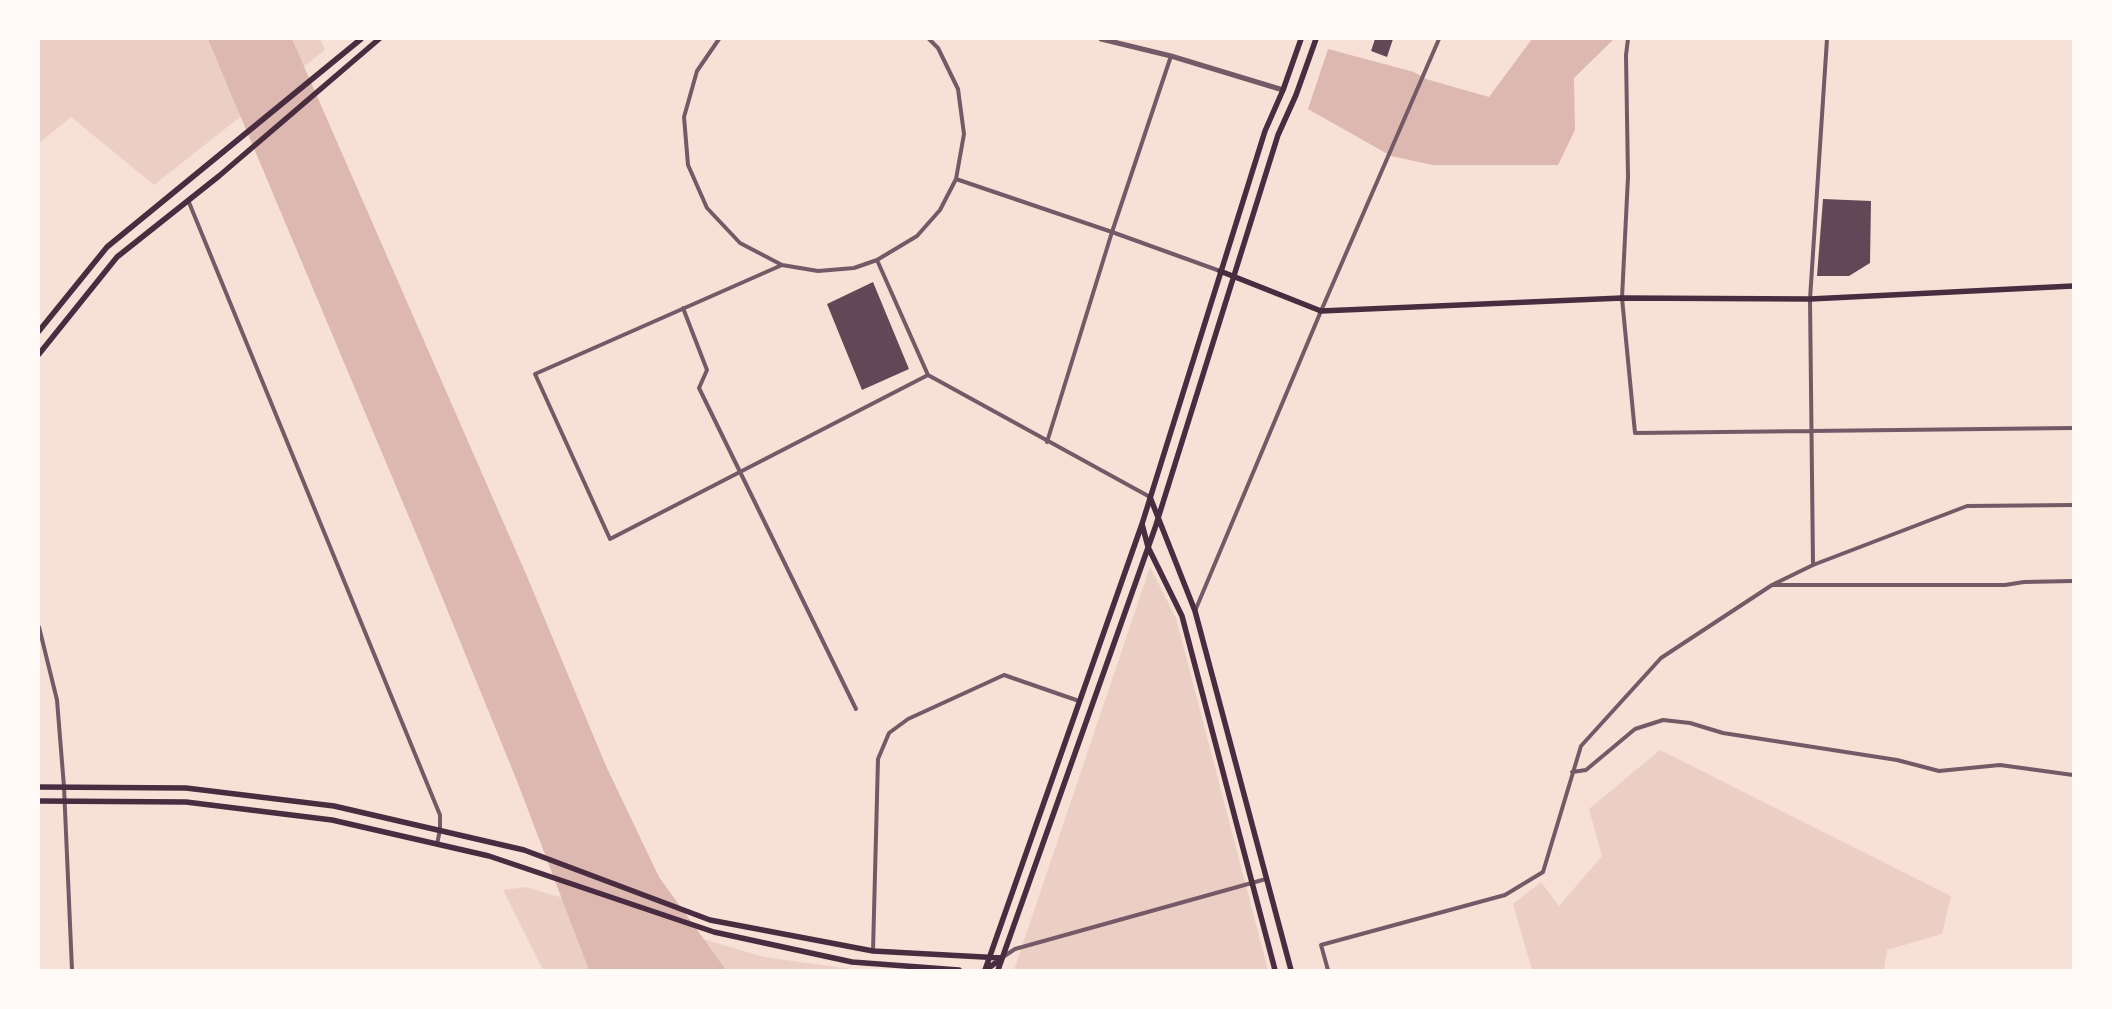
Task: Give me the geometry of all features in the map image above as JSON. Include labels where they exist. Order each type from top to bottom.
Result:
[{"type":"main road","points":[[39,331],[107,247],[361,39]]},
{"type":"main road","points":[[39,354],[117,257],[219,176],[379,39]]},
{"type":"main road","points":[[985,970],[1142,524],[1265,131],[1283,90],[1301,39]]},
{"type":"main road","points":[[998,970],[1158,517],[1278,135],[1296,95],[1316,39]]},
{"type":"main road","points":[[1220,271],[1321,311],[1622,298],[1810,299],[2073,286]]},
{"type":"main road","points":[[1150,497],[1195,611],[1291,970]]},
{"type":"main road","points":[[1142,524],[1148,546],[1182,616],[1274,970]]},
{"type":"main road","points":[[39,786],[196,789],[334,806],[524,850],[710,920],[873,951],[1002,958]]},
{"type":"main road","points":[[39,800],[186,802],[332,820],[490,856],[714,932],[852,962],[958,970]]},
{"type":"main road","points":[[985,970],[1002,958]]},
{"type":"street","points":[[719,39],[697,71],[684,117],[688,165],[707,208],[740,243],[782,265],[818,271],[854,268],[877,260],[917,236],[940,210],[956,179],[964,134],[958,89],[938,48],[929,39]]},
{"type":"street","points":[[1101,39],[1171,56],[1283,90]]},
{"type":"street","points":[[1195,611],[1321,311],[1440,39]]},
{"type":"street","points":[[1628,39],[1626,55],[1628,178],[1622,298],[1635,433],[2073,428]]},
{"type":"street","points":[[1814,565],[1810,299],[1828,39]]},
{"type":"street","points":[[1047,442],[1112,232],[1171,56]]},
{"type":"street","points":[[956,179],[1220,271]]},
{"type":"street","points":[[188,200],[440,815],[440,830],[436,844]]},
{"type":"street","points":[[877,260],[928,375],[1150,497]]},
{"type":"street","points":[[782,265],[534,374],[610,539],[928,375]]},
{"type":"street","points":[[683,308],[708,370],[699,388],[856,709]]},
{"type":"street","points":[[1328,970],[1321,945],[1505,895],[1543,872],[1581,746],[1661,658],[1772,585],[1814,565],[1967,506],[2073,505]]},
{"type":"street","points":[[1772,585],[2005,585],[2024,582],[2073,581]]},
{"type":"street","points":[[39,628],[56,700],[65,801],[72,970]]},
{"type":"street","points":[[873,951],[878,759],[889,733],[908,719],[1004,675],[1079,701]]},
{"type":"street","points":[[1572,772],[1586,770],[1635,730],[1663,720],[1690,722],[1723,733],[1897,760],[1939,770],[2000,765],[2073,774]]},
{"type":"street","points":[[1002,958],[1015,949],[1266,879]]},
{"type":"shaded area","points":[[39,39],[320,39],[325,50],[154,185],[71,117],[39,143]]},
{"type":"shaded area","points":[[208,39],[292,39],[526,574],[606,766],[659,877],[726,970],[589,970],[517,781],[422,548]]},
{"type":"shaded area","points":[[1532,39],[1614,39],[1574,78],[1575,130],[1558,165],[1433,165],[1391,156],[1308,109],[1328,49],[1414,72],[1426,79],[1489,97]]},
{"type":"shaded area","points":[[1150,567],[1176,618],[1268,970],[1014,970]]},
{"type":"shaded area","points":[[1660,750],[1951,896],[1942,934],[1887,950],[1884,970],[1532,970],[1513,904],[1541,882],[1559,906],[1602,856],[1589,809]]},
{"type":"shaded area","points":[[526,887],[764,957],[858,970],[543,970],[503,890]]},
{"type":"building","points":[[1375,39],[1393,39],[1387,57],[1371,51]]},
{"type":"building","points":[[1823,199],[1871,201],[1870,263],[1849,276],[1817,276]]},
{"type":"building","points":[[873,282],[909,369],[862,390],[827,304]]}]
